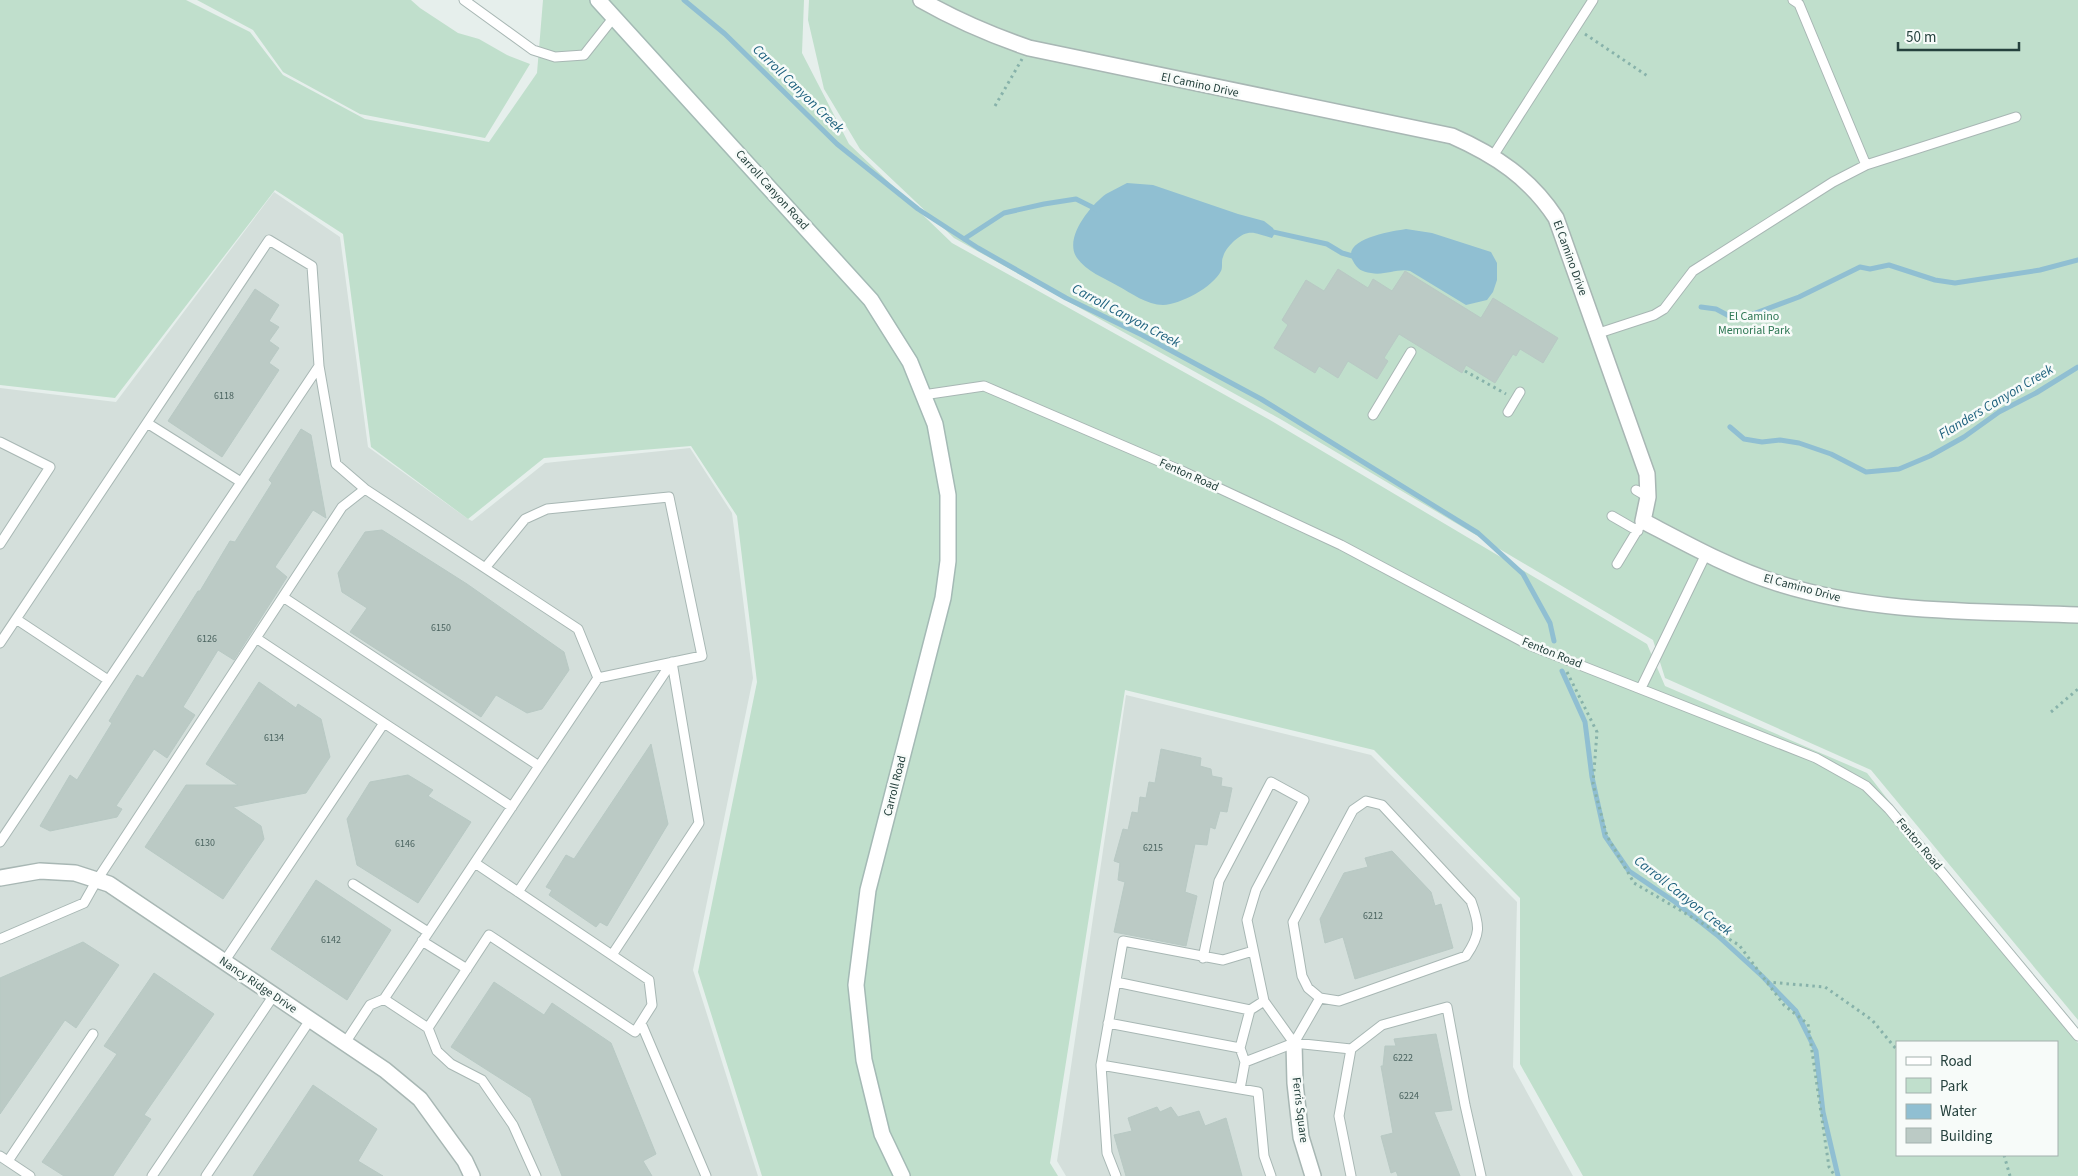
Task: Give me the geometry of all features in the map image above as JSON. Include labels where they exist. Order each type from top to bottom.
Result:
[{"type":"street","name":"Carroll Canyon Road","points":[[598,0],[871,300],[910,362],[923,395]]},
{"type":"street","name":"El Camino Drive","points":[[921,0],[991,36],[1029,48],[1452,136],[1493,156],[1520,175],[1533,187],[1556,218],[1646,474],[1642,493],[1641,526],[1750,573],[1778,583],[1848,600],[1907,608],[2078,615]]},
{"type":"street","name":"Carroll Road","points":[[902,1176],[882,1134],[866,1069],[856,985],[868,890],[943,598],[948,561],[948,495],[935,424],[923,395]]},
{"type":"street","name":"Nancy Ridge Drive","points":[[0,878],[40,871],[75,873],[109,884],[385,1070],[420,1099],[465,1161],[472,1176]]},
{"type":"street","name":"Ferris Square","points":[[1294,1043],[1295,1082],[1301,1136],[1312,1176]]},
{"type":"lane","points":[[464,0],[533,50],[555,57],[584,55],[614,17]]},
{"type":"lane","points":[[1493,156],[1593,0]]},
{"type":"lane","points":[[1793,0],[1799,4],[1866,165]]},
{"type":"lane","points":[[1596,334],[1654,315],[1664,309],[1693,271],[1833,182],[1866,165],[2016,117]]},
{"type":"lane","points":[[0,644],[269,240],[312,266],[319,366],[336,464],[366,490],[578,629],[598,678]]},
{"type":"lane","points":[[1373,415],[1411,352]]},
{"type":"lane","points":[[0,842],[319,366]]},
{"type":"lane","name":"Fenton Road","points":[[923,395],[984,386],[1182,471],[1340,545],[1529,645],[1816,758],[1866,786],[1889,809],[2078,1036]]},
{"type":"lane","points":[[1508,412],[1518,396]]},
{"type":"lane","points":[[147,423],[241,482]]},
{"type":"lane","points":[[0,442],[50,467],[0,544]]},
{"type":"lane","points":[[0,939],[84,903],[97,880],[342,507],[366,490]]},
{"type":"lane","points":[[345,1043],[370,1005],[384,999],[598,678],[702,656],[669,497],[548,509],[525,519],[485,568]]},
{"type":"lane","points":[[1612,516],[1641,526],[1617,564]]},
{"type":"lane","points":[[1641,688],[1706,554]]},
{"type":"lane","points":[[283,597],[540,766]]},
{"type":"lane","points":[[16,619],[108,680]]},
{"type":"lane","points":[[256,638],[512,807]]},
{"type":"lane","points":[[518,892],[672,662]]},
{"type":"lane","points":[[612,955],[699,824],[672,662]]},
{"type":"lane","points":[[224,962],[384,723]]},
{"type":"lane","points":[[1203,958],[1219,881],[1271,782],[1304,800],[1256,890],[1247,920],[1264,1001],[1294,1043]]},
{"type":"lane","points":[[1366,801],[1382,805],[1471,901],[1478,919],[1476,940],[1466,956],[1339,1001],[1320,998],[1308,988],[1302,976],[1293,922],[1353,810],[1366,801]]},
{"type":"lane","points":[[428,1028],[489,935],[635,1032],[652,1005],[649,980],[474,863]]},
{"type":"lane","points":[[353,884],[428,932]]},
{"type":"lane","points":[[422,941],[467,969]]},
{"type":"lane","points":[[1116,1176],[1107,1153],[1101,1064],[1123,941],[1203,958],[1222,960],[1253,951]]},
{"type":"lane","points":[[1116,982],[1250,1010]]},
{"type":"lane","points":[[152,1176],[274,995]]},
{"type":"lane","points":[[1294,1043],[1320,998]]},
{"type":"lane","points":[[384,999],[428,1028],[437,1051],[451,1064],[482,1080],[513,1125],[536,1176]]},
{"type":"lane","points":[[1240,1089],[1245,1062],[1240,1048],[1250,1010],[1264,1001]]},
{"type":"lane","points":[[1351,1176],[1339,1116],[1351,1049],[1382,1025],[1447,1008],[1481,1176]]},
{"type":"lane","points":[[206,1176],[310,1020]]},
{"type":"lane","points":[[641,1023],[706,1176]]},
{"type":"lane","points":[[1108,1023],[1240,1048]]},
{"type":"lane","points":[[8,1161],[94,1034]]},
{"type":"lane","points":[[1245,1062],[1294,1043],[1351,1049]]},
{"type":"lane","points":[[1101,1064],[1258,1092],[1264,1156],[1271,1176]]},
{"type":"lane","points":[[0,1156],[30,1176]]},
{"type":"path","points":[[1576,28],[1649,76]]},
{"type":"path","points":[[995,106],[1029,48]]},
{"type":"path","points":[[1465,371],[1518,396]]},
{"type":"path","points":[[1559,656],[1596,732],[1593,784],[1608,836],[1634,883],[1739,945],[1784,1005],[1808,1024],[1829,1167],[1835,1176]]},
{"type":"path","points":[[2051,712],[2078,689]]},
{"type":"path","points":[[1766,982],[1824,987],[1872,1020],[1896,1049]]},
{"type":"path","points":[[2004,1156],[2010,1176]]},
{"type":"shaded area","points":[[274,192],[340,237],[368,447],[468,519],[472,521],[545,463],[690,448],[732,513],[753,678],[693,970],[758,1176],[0,1176],[0,388],[116,402]]},
{"type":"shaded area","points":[[1126,695],[1371,755],[1517,902],[1513,1067],[1573,1176],[1066,1176],[1057,1161]]},
{"type":"green space","points":[[0,0],[186,0],[250,32],[283,75],[365,119],[489,142],[537,73],[543,0],[804,0],[802,53],[849,144],[952,243],[1270,420],[1647,644],[1665,686],[1867,773],[2078,1043],[2078,1176],[1583,1176],[1520,1064],[1520,898],[1374,750],[1125,690],[1050,1163],[1058,1176],[762,1176],[698,972],[757,682],[737,516],[691,446],[544,458],[468,519],[371,447],[343,234],[275,190],[115,398],[0,385]]},
{"type":"green space","points":[[197,0],[411,0],[458,33],[479,39],[507,55],[530,64],[485,138],[360,114],[283,72],[253,30]]},
{"type":"green space","name":"El Camino Memorial Park","points":[[809,0],[2078,0],[2078,1020],[1871,770],[1665,678],[1653,640],[1282,420],[954,238],[860,149],[824,89],[808,20]]},
{"type":"water","points":[[1127,183],[1153,185],[1264,221],[1273,228],[1275,233],[1272,238],[1256,233],[1244,234],[1227,248],[1222,259],[1221,271],[1203,289],[1178,302],[1163,305],[1151,303],[1090,270],[1077,258],[1074,250],[1076,232],[1093,206],[1106,194]]},
{"type":"water","points":[[1406,229],[1432,233],[1491,252],[1497,263],[1497,280],[1493,292],[1487,300],[1466,305],[1410,271],[1368,273],[1358,268],[1353,261],[1351,253],[1354,247],[1361,242],[1380,234]]},
{"type":"building","points":[[1338,269],[1368,288],[1373,279],[1392,291],[1405,271],[1481,318],[1493,298],[1558,338],[1543,363],[1520,349],[1516,356],[1513,354],[1495,383],[1466,365],[1462,373],[1399,334],[1384,358],[1388,361],[1377,379],[1348,361],[1338,378],[1319,366],[1315,373],[1274,348],[1288,325],[1282,320],[1306,280],[1324,291]]},
{"type":"building","points":[[255,289],[279,305],[269,321],[279,327],[269,341],[279,348],[269,363],[279,370],[222,457],[168,421]]},
{"type":"building","points":[[301,429],[311,435],[326,518],[313,510],[275,567],[287,577],[234,660],[218,650],[183,707],[195,715],[167,758],[154,749],[116,806],[122,809],[117,817],[50,831],[40,826],[70,775],[77,780],[112,723],[109,721],[137,675],[143,678],[230,541],[235,542],[272,483],[269,480]]},
{"type":"building","points":[[382,530],[467,584],[564,652],[569,670],[542,709],[527,713],[496,695],[481,717],[350,632],[367,608],[342,592],[338,573],[365,532]]},
{"type":"building","points":[[259,682],[296,708],[298,704],[321,719],[330,757],[306,793],[233,807],[261,826],[264,839],[223,899],[145,847],[186,785],[238,785],[206,764]]},
{"type":"building","points":[[651,744],[668,824],[607,926],[600,922],[596,927],[549,895],[552,890],[546,887],[566,855],[574,859]]},
{"type":"building","points":[[1161,749],[1201,758],[1200,766],[1211,769],[1212,776],[1222,778],[1221,786],[1232,788],[1227,812],[1220,811],[1215,829],[1210,827],[1207,845],[1195,844],[1185,892],[1197,896],[1186,946],[1114,932],[1125,882],[1118,880],[1120,863],[1114,861],[1123,829],[1128,830],[1132,812],[1138,813],[1140,797],[1146,798],[1149,782],[1155,783]]},
{"type":"building","points":[[408,775],[433,790],[428,796],[471,822],[418,903],[357,865],[347,819],[370,782]]},
{"type":"building","points":[[1392,851],[1431,892],[1435,906],[1441,904],[1453,948],[1355,979],[1343,937],[1325,943],[1320,919],[1344,873],[1368,867],[1365,858]]},
{"type":"building","points":[[316,880],[391,930],[347,1000],[271,949]]},
{"type":"building","points":[[83,942],[119,965],[76,1028],[65,1020],[0,1114],[0,978]]},
{"type":"building","points":[[154,973],[214,1014],[144,1115],[151,1119],[113,1176],[64,1176],[42,1162],[117,1054],[104,1046]]},
{"type":"building","points":[[494,982],[544,1015],[552,1003],[611,1043],[656,1154],[643,1161],[652,1176],[562,1176],[531,1098],[451,1047]]},
{"type":"building","points":[[1436,1034],[1452,1110],[1434,1112],[1460,1176],[1398,1176],[1396,1171],[1391,1173],[1381,1136],[1393,1133],[1381,1066],[1383,1066],[1385,1046],[1396,1046],[1394,1039]]},
{"type":"building","points":[[313,1085],[377,1129],[358,1161],[383,1176],[253,1176]]},
{"type":"building","points":[[1157,1107],[1160,1112],[1171,1107],[1178,1117],[1199,1111],[1205,1126],[1226,1118],[1242,1176],[1126,1176],[1114,1135],[1132,1131],[1128,1118]]},
{"type":"waterway","name":"Carroll Canyon Creek","points":[[684,0],[725,34],[837,144],[918,209],[978,248],[1066,298],[1142,335],[1261,399],[1478,533],[1523,574],[1550,623],[1554,641]]},
{"type":"waterway","name":"Flanders Canyon Creek","points":[[964,239],[1004,213],[1044,204],[1076,199],[1098,210]]},
{"type":"waterway","name":"Flanders Canyon Creek","points":[[1269,231],[1327,244],[1342,253],[1356,257]]},
{"type":"waterway","name":"Flanders Canyon Creek","points":[[1701,307],[1716,309],[1731,317],[1745,317],[1799,297],[1860,267],[1870,269],[1889,265],[1935,280],[1955,283],[2040,270],[2078,260]]},
{"type":"waterway","name":"Flanders Canyon Creek","points":[[1730,427],[1744,439],[1762,442],[1780,440],[1799,443],[1831,454],[1866,472],[1899,469],[1930,456],[1964,437],[1999,412],[2036,393],[2078,367]]},
{"type":"waterway","name":"Carroll Canyon Creek","points":[[1562,671],[1585,722],[1592,777],[1605,836],[1629,871],[1675,902],[1717,935],[1762,976],[1796,1011],[1816,1051],[1823,1112],[1838,1176]]}]
